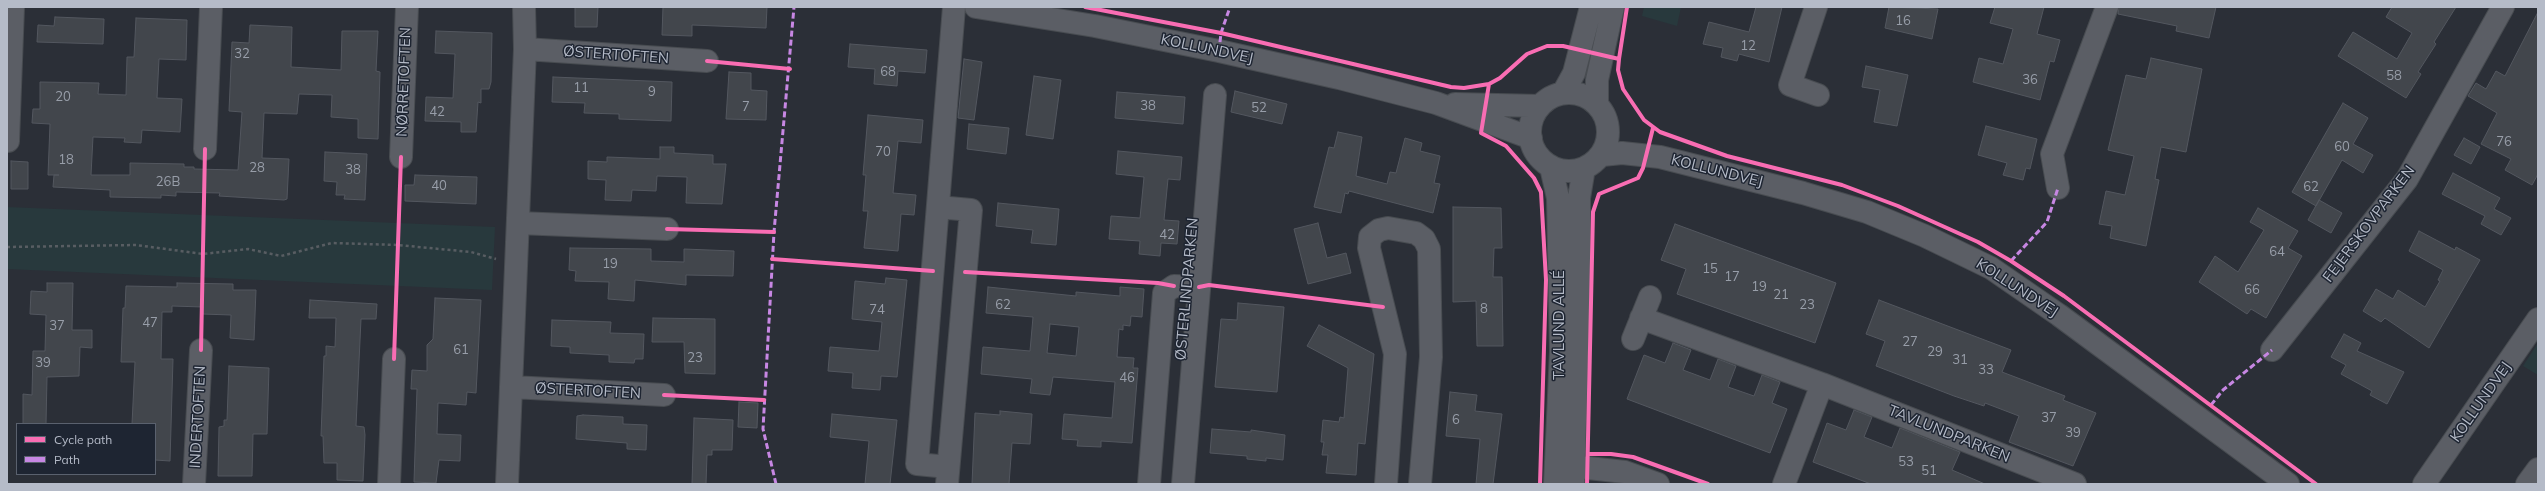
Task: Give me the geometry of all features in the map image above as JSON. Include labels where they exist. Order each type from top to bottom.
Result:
[{"type":"street","points":[[8,141],[13,7]]},
{"type":"street","points":[[205,149],[211,7]]},
{"type":"street","name":"NØRRETOFTEN","points":[[401,157],[407,7]]},
{"type":"street","points":[[507,484],[525,50],[524,7],[520,7]]},
{"type":"street","points":[[938,207],[971,210],[948,475],[917,464],[954,7]]},
{"type":"street","name":"KOLLUNDVEJ","points":[[976,7],[1039,12],[1219,50],[1436,103],[1530,138]]},
{"type":"street","points":[[1563,93],[1574,73],[1591,7]]},
{"type":"street","points":[[1597,104],[1597,80],[1613,7]]},
{"type":"street","points":[[1816,7],[1790,85],[1818,95]]},
{"type":"street","points":[[2058,188],[2052,154],[2107,7]]},
{"type":"street","name":"FEJERSKOVPARKEN","points":[[2272,350],[2406,179],[2503,7]]},
{"type":"street","name":"ØSTERTOFTEN","points":[[525,50],[707,61]]},
{"type":"street","points":[[1563,93],[1581,95],[1597,104],[1604,114],[1608,126],[1608,141],[1602,155],[1584,168],[1574,171],[1551,167],[1538,155],[1530,138],[1534,115],[1540,106],[1550,98],[1563,93]]},
{"type":"street","name":"ØSTERLINDPARKEN","points":[[1183,484],[1215,95]]},
{"type":"street","name":"KOLLUNDVEJ","points":[[1436,103],[1540,106]]},
{"type":"street","name":"KOLLUNDVEJ","points":[[1608,126],[1660,157]]},
{"type":"street","name":"KOLLUNDVEJ","points":[[1602,155],[1622,152],[1660,157],[1803,193],[1867,212],[1925,236],[1991,268],[2059,315],[2288,484]]},
{"type":"street","name":"TAVLUND ALLÉ","points":[[1551,167],[1558,198],[1565,475]]},
{"type":"street","name":"TAVLUND ALLÉ","points":[[1565,475],[1579,294],[1579,198],[1584,168]]},
{"type":"street","points":[[518,223],[666,229]]},
{"type":"street","points":[[1386,484],[1395,354],[1369,248],[1370,237],[1379,230],[1388,228],[1416,233],[1424,239],[1429,249],[1431,357],[1420,484]]},
{"type":"street","name":"ØSTERLINDPARKEN","points":[[1149,484],[1164,293],[1174,286],[1199,287]]},
{"type":"street","points":[[1633,339],[1650,297]]},
{"type":"street","name":"TAVLUNDPARKEN","points":[[1642,318],[1822,384],[2075,484]]},
{"type":"street","name":"KOLLUNDVEJ","points":[[2424,484],[2538,319]]},
{"type":"street","name":"INDERTOFTEN","points":[[194,484],[201,350]]},
{"type":"street","points":[[389,484],[394,359]]},
{"type":"street","points":[[1784,484],[1822,384]]},
{"type":"street","name":"ØSTERTOFTEN","points":[[512,387],[664,394]]},
{"type":"street","points":[[2527,484],[2538,469]]},
{"type":"street","points":[[1565,475],[1625,472],[1658,484]]},
{"type":"path","points":[[398,238],[398,253]]},
{"type":"path","points":[[7,247],[136,244],[203,254],[248,249],[281,256],[332,244],[398,245],[471,252],[517,264]]},
{"type":"path","points":[[203,246],[203,261]]},
{"type":"shaded area","points":[[1644,7],[1681,7],[1677,26],[1642,16]]},
{"type":"shaded area","points":[[7,207],[495,227],[492,290],[7,269]]},
{"type":"shaded area","points":[[2538,343],[2538,375],[2523,366]]},
{"type":"building","points":[[575,7],[598,7],[597,27],[575,27]]},
{"type":"building","points":[[663,7],[767,7],[766,28],[692,25],[692,36],[662,35]]},
{"type":"building","points":[[1756,7],[1782,7],[1769,62],[1739,54],[1737,61],[1721,57],[1723,48],[1703,44],[1709,22],[1749,32]]},
{"type":"building","points":[[1889,7],[1938,9],[1932,39],[1885,28]]},
{"type":"building","points":[[1995,7],[2044,7],[2037,34],[2060,40],[2054,62],[2050,61],[2040,100],[1973,82],[1979,58],[2003,64],[2013,29],[1990,23]]},
{"type":"building","points":[[2119,7],[2216,7],[2209,38],[2176,31],[2177,26],[2118,14]]},
{"type":"building","points":[[2392,7],[2456,7],[2434,42],[2436,44],[2418,72],[2421,74],[2406,98],[2338,56],[2353,32],[2397,59],[2412,33],[2386,17]]},
{"type":"building","points":[[2538,12],[2538,174],[2532,185],[2505,170],[2511,159],[2481,144],[2497,113],[2468,96],[2476,83],[2486,89],[2496,71],[2505,76]]},
{"type":"building","points":[[55,17],[104,19],[103,44],[37,42],[38,25],[54,26]]},
{"type":"building","points":[[136,18],[187,20],[186,60],[159,59],[157,98],[182,99],[180,132],[142,130],[141,143],[124,142],[125,138],[93,137],[91,175],[130,175],[130,163],[184,164],[184,167],[194,167],[194,169],[238,170],[242,112],[229,111],[232,42],[249,43],[250,25],[292,27],[291,67],[341,70],[342,31],[378,31],[376,71],[380,72],[378,139],[358,138],[358,119],[331,117],[332,95],[299,94],[297,114],[264,113],[262,158],[289,159],[287,199],[219,196],[220,193],[176,192],[176,196],[161,195],[161,198],[110,197],[110,190],[53,187],[54,175],[48,175],[50,124],[32,123],[33,109],[40,109],[40,82],[99,83],[98,94],[126,95],[127,57],[134,57]]},
{"type":"building","points":[[436,31],[492,33],[491,82],[489,89],[481,89],[481,103],[478,102],[476,132],[461,132],[461,122],[425,121],[426,97],[453,98],[455,54],[435,53]]},
{"type":"building","points":[[850,44],[927,50],[925,73],[898,71],[897,86],[874,84],[875,69],[848,67]]},
{"type":"building","points":[[2151,58],[2202,69],[2186,152],[2161,147],[2155,179],[2159,180],[2146,246],[2110,238],[2112,226],[2099,224],[2106,191],[2125,195],[2134,156],[2108,150],[2126,75],[2146,79]]},
{"type":"building","points":[[964,59],[982,62],[974,120],[958,118]]},
{"type":"building","points":[[1866,66],[1908,75],[1897,126],[1874,122],[1880,90],[1862,87]]},
{"type":"building","points":[[729,72],[751,73],[751,90],[767,91],[766,120],[726,119]]},
{"type":"building","points":[[1034,76],[1061,80],[1053,139],[1026,135]]},
{"type":"building","points":[[553,77],[672,82],[671,121],[619,119],[619,114],[584,113],[585,103],[552,102]]},
{"type":"building","points":[[1235,91],[1287,104],[1282,124],[1231,112]]},
{"type":"building","points":[[1117,92],[1185,97],[1183,124],[1115,118]]},
{"type":"building","points":[[2343,103],[2368,118],[2353,144],[2373,155],[2363,173],[2342,160],[2316,206],[2292,192]]},
{"type":"building","points":[[868,115],[923,120],[921,143],[898,141],[893,193],[916,195],[914,215],[901,214],[898,251],[864,248],[868,211],[863,211],[866,175],[863,175]]},
{"type":"building","points":[[969,124],[1009,128],[1006,154],[967,149]]},
{"type":"building","points":[[1986,126],[2037,139],[2030,169],[2026,168],[2023,180],[2003,175],[2007,163],[1978,155]]},
{"type":"building","points":[[1338,132],[1362,137],[1356,176],[1387,184],[1390,172],[1396,173],[1405,138],[1422,143],[1420,151],[1440,156],[1434,183],[1440,184],[1433,213],[1349,191],[1348,194],[1345,193],[1341,213],[1314,207],[1329,147],[1334,148]]},
{"type":"building","points":[[2464,138],[2480,147],[2471,164],[2454,155]]},
{"type":"building","points":[[660,147],[674,147],[674,153],[713,155],[713,164],[726,164],[722,204],[686,203],[687,177],[657,176],[656,191],[632,190],[631,201],[605,200],[606,180],[588,179],[588,161],[607,162],[607,157],[660,159]]},
{"type":"building","points":[[1118,151],[1182,157],[1180,180],[1168,179],[1164,220],[1179,221],[1177,244],[1161,243],[1160,256],[1139,254],[1140,241],[1109,239],[1111,216],[1140,218],[1144,177],[1116,174]]},
{"type":"building","points":[[325,152],[367,154],[365,200],[344,199],[345,195],[336,195],[337,182],[324,181]]},
{"type":"building","points":[[11,161],[28,162],[28,189],[11,189]]},
{"type":"building","points":[[2453,173],[2500,198],[2494,209],[2511,218],[2501,235],[2481,224],[2485,216],[2442,194]]},
{"type":"building","points":[[415,175],[477,177],[476,204],[405,201],[405,185],[414,185]]},
{"type":"building","points":[[2319,200],[2342,213],[2331,233],[2308,220]]},
{"type":"building","points":[[998,203],[1059,209],[1056,245],[1031,243],[1033,230],[996,226]]},
{"type":"building","points":[[1453,207],[1501,208],[1502,248],[1494,248],[1493,277],[1502,277],[1503,346],[1477,346],[1476,301],[1453,302]]},
{"type":"building","points":[[2258,208],[2298,231],[2288,248],[2302,256],[2266,318],[2251,309],[2247,314],[2199,282],[2215,256],[2238,272],[2264,230],[2250,222]]},
{"type":"building","points":[[1318,223],[1327,258],[1346,253],[1351,273],[1308,284],[1294,229]]},
{"type":"building","points":[[1675,224],[1836,283],[1815,343],[1677,294],[1686,269],[1661,260]]},
{"type":"building","points":[[2419,231],[2455,250],[2456,247],[2480,260],[2429,348],[2385,318],[2381,322],[2363,311],[2376,289],[2393,299],[2398,290],[2425,307],[2440,281],[2438,280],[2443,270],[2409,251]]},
{"type":"building","points":[[570,248],[651,249],[651,261],[684,262],[684,249],[734,251],[733,276],[686,275],[686,285],[635,280],[634,301],[608,299],[609,282],[575,281],[576,271],[569,270]]},
{"type":"building","points":[[886,278],[907,280],[897,377],[881,376],[880,390],[852,388],[853,373],[828,371],[830,347],[879,351],[882,322],[852,319],[855,281],[885,284]]},
{"type":"building","points":[[47,283],[73,283],[72,330],[92,330],[92,348],[80,347],[79,376],[47,377],[46,423],[23,423],[23,394],[32,395],[33,351],[45,351],[46,315],[30,314],[31,291],[47,292]]},
{"type":"building","points":[[177,283],[233,284],[233,290],[256,290],[254,340],[230,338],[231,315],[202,314],[203,307],[172,306],[172,312],[162,312],[161,359],[173,359],[170,461],[156,460],[156,423],[132,423],[135,362],[121,362],[123,308],[125,308],[126,286],[177,287]]},
{"type":"building","points":[[988,287],[1076,296],[1076,292],[1120,296],[1120,287],[1144,289],[1142,317],[1131,316],[1130,326],[1123,325],[1123,330],[1119,329],[1117,357],[1134,358],[1133,368],[1138,368],[1132,443],[1101,441],[1101,447],[1077,446],[1078,440],[1062,439],[1064,414],[1112,418],[1115,382],[1053,377],[1050,395],[1030,393],[1032,379],[981,374],[983,347],[1030,351],[1033,317],[986,313]],"holes":[[[1050,324],[1079,327],[1076,356],[1047,353]]]},
{"type":"building","points":[[435,298],[481,300],[476,393],[467,392],[466,405],[438,403],[437,434],[461,435],[460,461],[439,460],[436,483],[414,482],[417,389],[411,389],[412,370],[427,371],[427,345],[433,339]]},
{"type":"building","points":[[310,300],[377,304],[376,319],[361,319],[356,426],[364,427],[363,481],[337,480],[337,463],[324,463],[323,436],[321,436],[324,356],[326,356],[326,346],[335,347],[336,318],[309,318]]},
{"type":"building","points":[[1879,300],[2011,350],[2002,372],[2065,396],[2063,400],[2096,413],[2073,466],[2009,442],[2019,416],[1985,403],[1984,406],[1954,396],[1876,366],[1885,341],[1866,334]]},
{"type":"building","points":[[1238,303],[1284,307],[1277,392],[1215,387],[1221,319],[1237,320]]},
{"type":"building","points":[[653,318],[715,319],[715,374],[685,373],[684,342],[652,342]]},
{"type":"building","points":[[552,320],[611,322],[610,333],[644,334],[643,359],[635,359],[634,363],[609,362],[609,355],[570,353],[570,347],[551,346]]},
{"type":"building","points":[[1319,325],[1374,354],[1365,444],[1358,443],[1356,475],[1326,473],[1328,455],[1322,455],[1324,442],[1321,442],[1323,420],[1339,422],[1340,417],[1344,418],[1348,368],[1307,346]]},
{"type":"building","points":[[2344,334],[2361,343],[2357,351],[2404,372],[2387,404],[2370,395],[2372,391],[2341,374],[2346,365],[2331,357]]},
{"type":"building","points":[[1673,343],[1691,350],[1683,370],[1710,380],[1718,359],[1736,366],[1728,387],[1754,396],[1762,375],[1780,382],[1772,403],[1787,409],[1770,453],[1627,399],[1644,355],[1665,363]]},
{"type":"building","points":[[229,366],[269,368],[267,434],[253,434],[252,476],[218,476],[219,427],[224,426],[224,420],[227,420]]},
{"type":"building","points":[[1450,392],[1477,395],[1475,411],[1502,414],[1493,484],[1476,484],[1480,439],[1446,436]]},
{"type":"building","points":[[739,402],[758,403],[757,428],[738,427]]},
{"type":"building","points":[[1854,410],[1872,417],[1864,437],[1892,448],[1900,428],[1960,452],[1952,470],[1985,484],[1871,484],[1813,462],[1827,423],[1846,430]]},
{"type":"building","points":[[1000,411],[1032,414],[1030,444],[1012,443],[1009,484],[972,484],[975,413],[1000,415]]},
{"type":"building","points":[[832,414],[897,420],[890,484],[865,484],[869,441],[830,437]]},
{"type":"building","points":[[577,416],[623,417],[623,424],[647,425],[646,450],[627,449],[627,443],[576,439]]},
{"type":"building","points":[[694,418],[733,420],[732,450],[712,450],[712,455],[707,455],[706,484],[692,484]]},
{"type":"building","points":[[1212,429],[1251,432],[1251,430],[1285,435],[1283,460],[1266,458],[1266,461],[1247,459],[1247,456],[1210,453]]},
{"type":"marked path","points":[[776,484],[763,429],[774,232],[794,7]]},
{"type":"marked path","points":[[1219,51],[1221,33],[1230,7]]},
{"type":"marked path","points":[[2011,261],[2047,222],[2058,188]]},
{"type":"marked path","points":[[2211,405],[2223,390],[2272,350]]},
{"type":"cycle path","points":[[1085,7],[1221,33],[1451,87],[1464,88],[1489,84],[1500,78],[1527,54],[1547,46],[1563,46],[1619,59],[1618,70],[1623,89],[1644,120],[1660,132],[1727,156],[1842,185],[1898,206],[1978,242],[2011,261],[2064,296],[2316,484]]},
{"type":"cycle path","points":[[1619,59],[1627,7]]},
{"type":"cycle path","points":[[707,61],[790,69]]},
{"type":"cycle path","points":[[1489,84],[1481,133],[1506,146],[1534,178],[1541,192],[1546,280],[1540,484]]},
{"type":"cycle path","points":[[1587,484],[1593,212],[1599,194],[1638,178],[1643,168],[1653,128]]},
{"type":"cycle path","points":[[201,350],[205,149]]},
{"type":"cycle path","points":[[394,359],[401,157]]},
{"type":"cycle path","points":[[667,229],[774,232]]},
{"type":"cycle path","points":[[772,259],[933,271]]},
{"type":"cycle path","points":[[965,272],[1158,283],[1174,286]]},
{"type":"cycle path","points":[[1199,287],[1209,285],[1383,307]]},
{"type":"cycle path","points":[[664,395],[764,400]]},
{"type":"cycle path","points":[[1588,454],[1611,454],[1633,457],[1708,484]]}]
